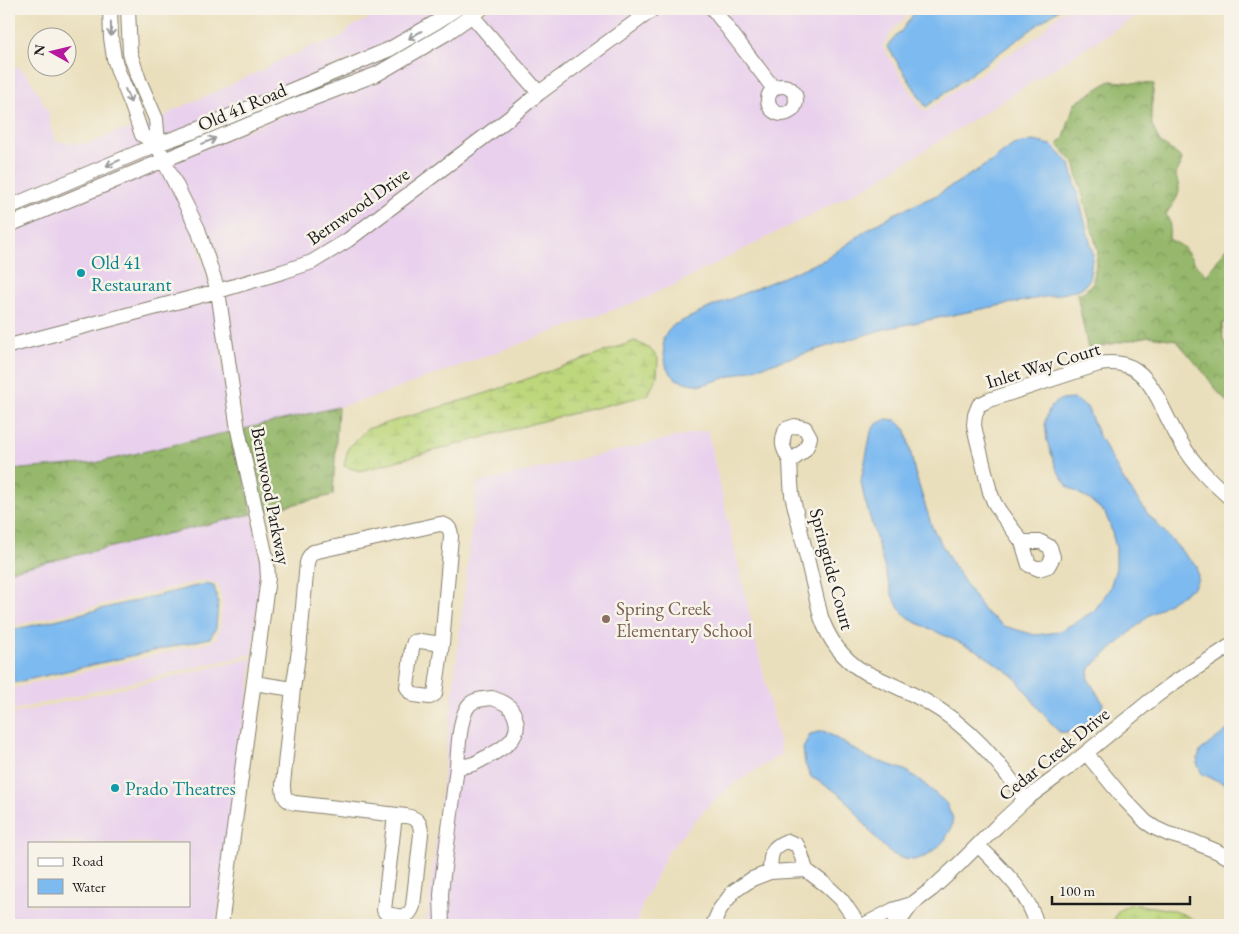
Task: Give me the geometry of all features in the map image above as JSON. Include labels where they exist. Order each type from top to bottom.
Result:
[{"type":"street","points":[[110,9],[111,38],[118,71],[142,135],[158,144]]},
{"type":"street","name":"Bernwood Parkway","points":[[128,9],[130,53],[156,120],[158,144],[163,159],[198,229],[218,290],[238,430],[268,562],[268,578],[221,925]]},
{"type":"street","name":"Old 41 Road","points":[[9,207],[390,49],[456,9]]},
{"type":"street","name":"Bernwood Drive","points":[[9,346],[218,290],[312,262],[354,236],[508,119],[539,93],[653,9]]},
{"type":"street","points":[[713,9],[774,89]]},
{"type":"street","points":[[473,11],[539,93]]},
{"type":"street","name":"Old 41 Road","points":[[9,225],[292,106],[377,74],[447,33],[473,11]]},
{"type":"street","name":"Inlet Way Court","points":[[1022,542],[1000,512],[990,492],[974,425],[979,405],[988,400],[1099,364],[1120,363],[1129,366],[1146,378],[1181,443],[1194,462],[1230,498]]},
{"type":"street","name":"Springtide Court","points":[[790,461],[792,495],[821,618],[831,641],[852,665],[927,702],[964,728],[986,749],[1025,800]]},
{"type":"street","points":[[395,815],[384,907],[387,914],[403,917],[410,913],[413,906],[421,828],[418,821],[412,817],[295,803],[285,798],[283,793],[309,557],[315,552],[435,525],[447,526],[451,530],[451,537],[442,644]]},
{"type":"street","name":"Cedar Creek Drive","points":[[894,925],[902,918],[912,904],[932,889],[1025,800],[1172,684],[1230,646]]},
{"type":"street","points":[[254,683],[294,689]]},
{"type":"street","points":[[442,925],[442,883],[462,723],[465,712],[470,704],[480,699],[492,698],[504,702],[513,711],[517,722],[516,733],[502,749],[474,764],[457,767]]},
{"type":"street","points":[[1086,753],[1124,799],[1146,822],[1168,834],[1192,841],[1230,858]]},
{"type":"street","points":[[770,872],[772,853],[777,845],[787,841],[797,845],[806,870],[841,899],[859,925]]},
{"type":"street","points":[[978,846],[1024,895],[1030,905],[1037,925]]},
{"type":"street","points":[[713,925],[720,909],[734,892],[752,879],[770,872],[806,870]]},
{"type":"street","name":"Cedar Creek Drive","points":[[864,925],[893,910],[912,904]]},
{"type":"shaded area","points":[[386,9],[447,9],[387,45],[9,202],[9,66],[17,66],[27,75],[49,113],[51,128],[56,142],[85,144],[99,140],[112,133],[144,127],[158,121],[172,111],[259,72],[285,57],[299,53],[311,46],[327,43],[341,37],[353,26]]},
{"type":"shaded area","points":[[489,9],[911,9],[882,46],[922,109],[927,111],[999,60],[1024,46],[1066,9],[1147,9],[873,183],[670,287],[646,298],[376,396],[244,429],[223,289],[170,162],[295,110],[479,17]]},
{"type":"shaded area","points":[[462,11],[465,15],[374,70],[167,152],[165,147]]},
{"type":"shaded area","points":[[155,150],[157,156],[9,219],[9,212]]},
{"type":"shaded area","points":[[161,166],[193,230],[212,291],[233,431],[95,463],[9,470],[9,230]]},
{"type":"shaded area","name":"Spring Creek Elementary School","points":[[707,430],[782,754],[732,785],[703,811],[668,852],[643,903],[636,925],[426,925],[477,483]]},
{"type":"shaded area","points":[[252,514],[262,569],[252,654],[9,711],[9,689],[211,642],[220,629],[223,601],[217,583],[204,580],[9,627],[9,571]]},
{"type":"shaded area","points":[[253,658],[216,925],[9,925],[9,715]]},
{"type":"green space","points":[[1110,81],[1154,84],[1151,111],[1152,125],[1160,143],[1182,159],[1176,174],[1179,188],[1178,195],[1166,214],[1170,223],[1169,239],[1183,247],[1199,268],[1207,275],[1230,245],[1230,320],[1222,324],[1223,340],[1230,349],[1230,405],[1176,340],[1149,336],[1088,349],[1077,294],[1085,291],[1093,282],[1098,252],[1074,163],[1057,144],[1064,138],[1074,104]]},
{"type":"green space","points":[[635,341],[650,349],[658,358],[657,376],[648,395],[550,419],[360,471],[344,466],[348,448],[367,429],[487,393]]},
{"type":"green space","points":[[338,407],[333,495],[262,512],[244,429]]},
{"type":"green space","points":[[233,431],[252,514],[9,571],[9,470],[95,463]]},
{"type":"green space","points":[[1131,904],[1177,912],[1201,925],[1112,925],[1118,911]]},
{"type":"water","points":[[917,9],[1059,9],[926,107],[887,46],[902,30]]},
{"type":"water","points":[[1033,141],[1052,145],[1070,164],[1093,253],[1089,280],[1082,288],[1066,293],[884,329],[702,385],[676,379],[667,369],[663,338],[672,326],[709,308],[826,259],[870,228],[894,214],[937,195],[992,161],[1013,145]]},
{"type":"water","points":[[1074,399],[1087,407],[1098,434],[1123,479],[1148,514],[1197,566],[1198,579],[1194,587],[1148,616],[1090,668],[1088,679],[1103,703],[1101,711],[1084,727],[1069,732],[1059,732],[1014,676],[978,651],[913,621],[900,610],[893,597],[861,481],[871,432],[875,425],[886,419],[896,420],[906,430],[915,473],[932,527],[953,565],[984,611],[1004,626],[1035,635],[1058,632],[1095,610],[1110,588],[1116,568],[1116,548],[1105,513],[1090,500],[1068,487],[1057,470],[1047,441],[1045,422],[1049,409],[1059,400]]},
{"type":"water","points":[[205,584],[214,586],[218,602],[216,628],[210,638],[9,684],[9,631]]},
{"type":"water","points":[[1230,728],[1230,786],[1202,774],[1197,763],[1200,751]]},
{"type":"water","points":[[824,731],[869,758],[905,770],[946,803],[953,818],[951,829],[944,841],[927,856],[914,860],[904,859],[890,853],[845,799],[811,777],[805,764],[803,748],[810,734]]},
{"type":"place","name":"Old 41 Restaurant","points":[[81,273]]},
{"type":"place","name":"Spring Creek Elementary School","points":[[606,619]]},
{"type":"place","name":"Prado Theatres","points":[[115,788]]}]
